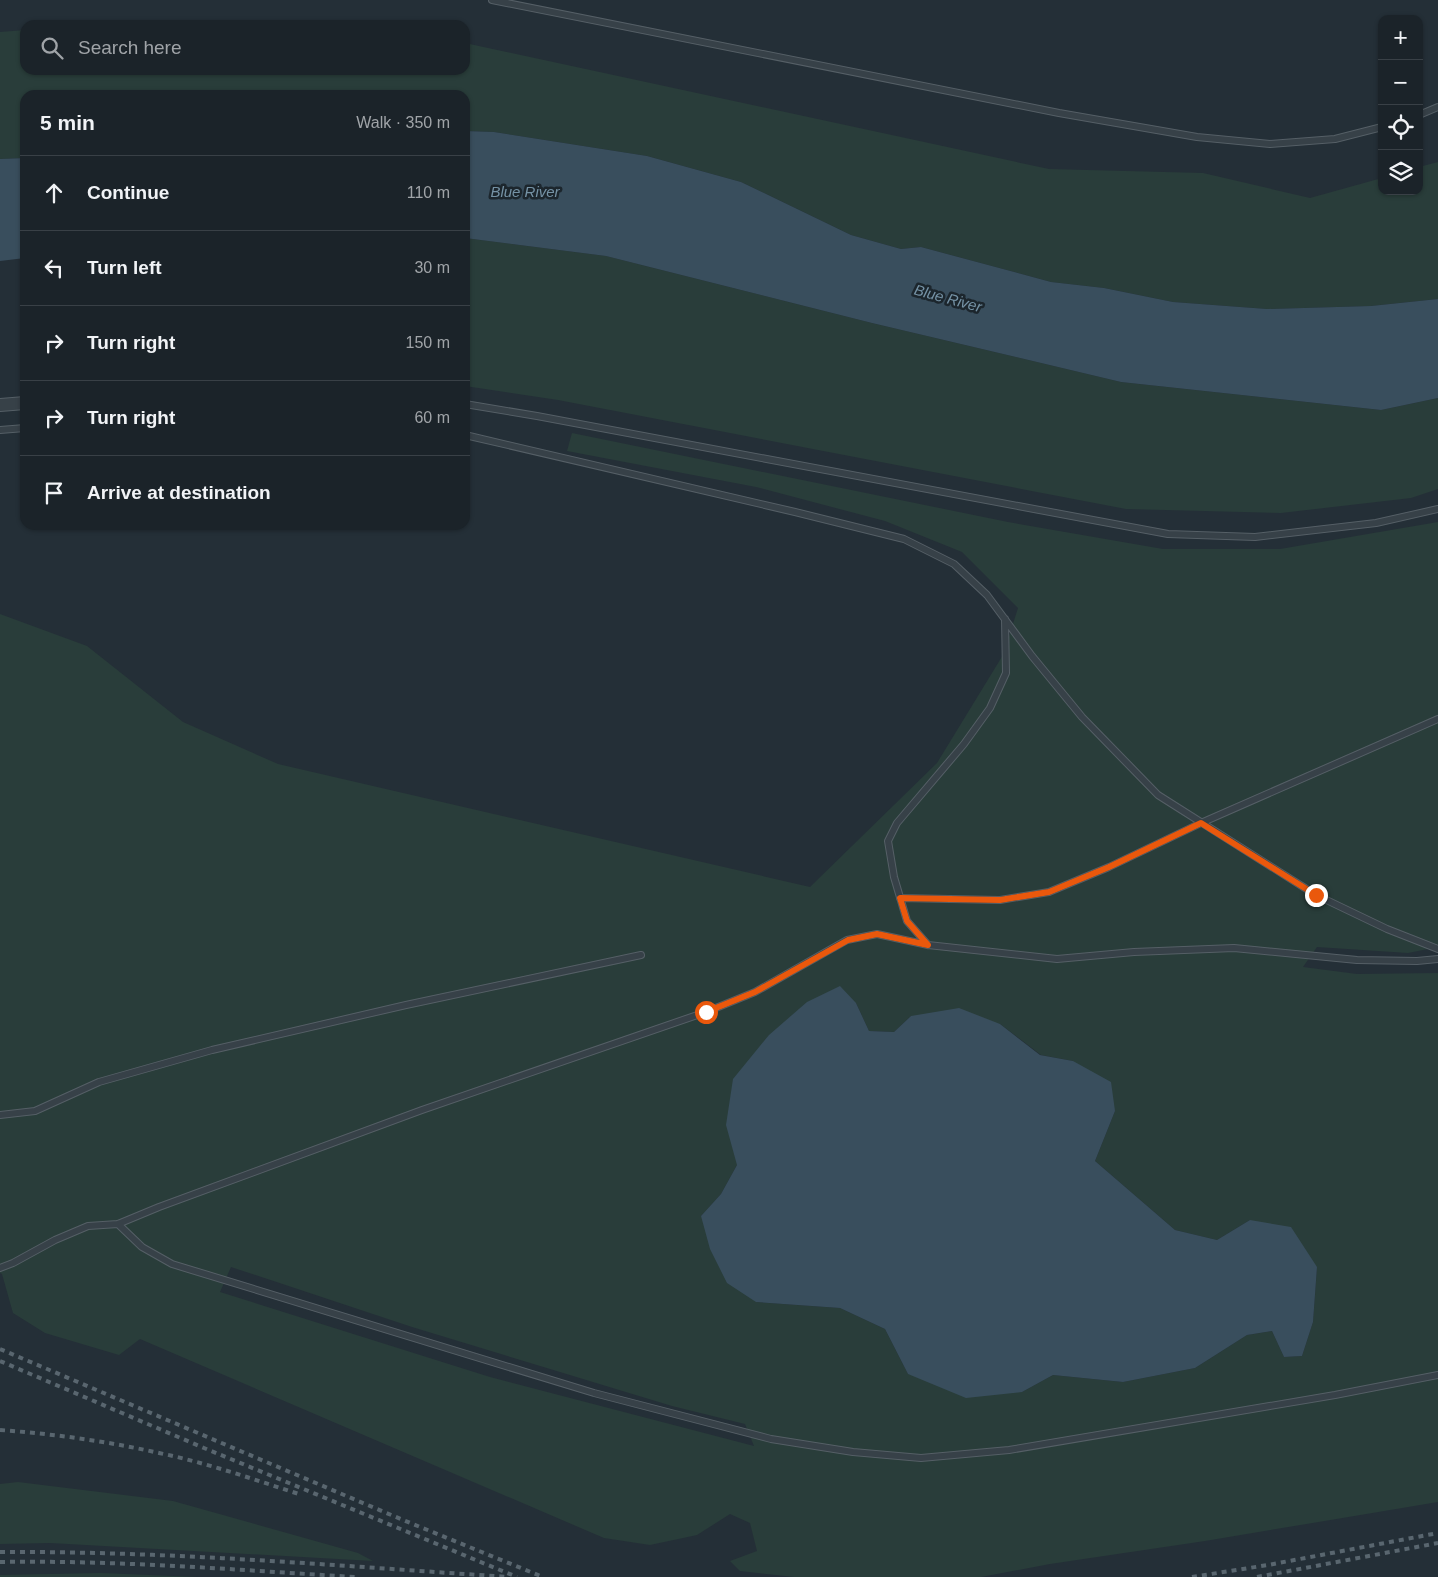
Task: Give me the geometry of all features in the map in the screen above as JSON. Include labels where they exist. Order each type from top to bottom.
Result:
[{"type":"street","points":[[0,405],[20,403]]},
{"type":"lane","points":[[492,0],[1059,113],[1197,137],[1270,144],[1335,139],[1378,128]]},
{"type":"lane","points":[[1423,114],[1438,108]]},
{"type":"lane","points":[[470,405],[1168,534],[1255,537],[1376,523],[1438,508]]},
{"type":"lane","points":[[0,430],[20,428]]},
{"type":"lane","points":[[470,436],[904,539],[954,564],[987,595],[1082,717],[1158,795],[1316,895],[1387,929],[1438,949]]},
{"type":"lane","points":[[928,945],[907,921],[894,877],[888,841],[897,823],[964,744],[990,708],[1006,673],[1005,619]]},
{"type":"lane","points":[[900,898],[1000,900],[1049,892],[1109,867],[1201,823],[1438,720]]},
{"type":"lane","points":[[0,1268],[88,1226],[118,1224],[413,1114],[706,1012],[755,992],[848,940],[877,934],[928,945],[1057,960],[1134,952],[1234,948],[1357,960],[1417,961],[1438,959]]},
{"type":"lane","points":[[0,1115],[35,1111],[99,1082],[212,1050],[406,1005],[641,955]]},
{"type":"lane","points":[[118,1224],[142,1247],[172,1264],[594,1393],[771,1439],[852,1452],[921,1458],[1009,1450],[1334,1395],[1438,1375]]},
{"type":"green space","points":[[20,30],[20,75],[470,75],[470,44],[1049,169],[1203,173],[1310,198],[1378,179],[1378,195],[1423,195],[1423,166],[1438,162],[1438,299],[1371,306],[1267,309],[1173,302],[1104,288],[1051,282],[921,247],[901,249],[851,235],[741,182],[647,156],[494,132],[470,131],[470,90],[20,90],[20,158],[0,159],[0,32]]},
{"type":"green space","points":[[470,239],[606,256],[872,323],[1121,382],[1381,410],[1438,398],[1438,489],[1411,498],[1281,513],[1126,509],[558,400],[470,387]]},
{"type":"green space","points":[[572,433],[1008,522],[1163,549],[1280,549],[1438,522],[1438,947],[1408,953],[1317,947],[1303,967],[1357,974],[1438,973],[1438,1502],[1205,1541],[1050,1564],[981,1577],[794,1577],[740,1571],[730,1561],[757,1551],[750,1523],[730,1514],[697,1535],[650,1545],[604,1538],[140,1339],[119,1355],[45,1333],[13,1313],[2,1274],[0,1273],[0,614],[87,646],[183,722],[278,764],[810,887],[937,763],[1003,655],[1018,608],[962,552],[885,521],[756,487],[567,451]],"holes":[[[856,1003],[869,1031],[894,1032],[911,1016],[1000,1024],[1041,1055],[1073,1061],[1115,1111],[1095,1161],[1175,1230],[1217,1240],[1250,1220],[1317,1267],[1313,1322],[1302,1356],[1284,1357],[1272,1331],[1247,1335],[1195,1368],[1123,1382],[1053,1375],[1022,1392],[908,1374],[885,1329],[840,1308],[756,1302],[701,1216],[721,1194],[737,1165]],[[231,1267],[412,1327],[672,1406],[745,1424],[754,1446],[490,1377],[220,1292]]]},
{"type":"green space","points":[[18,1482],[173,1501],[358,1553],[373,1561],[50,1543],[0,1544],[0,1484]]},
{"type":"green space","points":[[101,1573],[198,1577],[0,1577],[0,1575]]},
{"type":"water","name":"Blue River","points":[[470,131],[494,132],[647,156],[741,182],[851,235],[901,249],[921,247],[1051,282],[1104,288],[1173,302],[1267,309],[1371,306],[1438,299],[1438,398],[1381,410],[1121,382],[872,323],[606,256],[470,239]]},
{"type":"water","points":[[20,158],[20,259],[0,261],[0,159]]},
{"type":"water","points":[[840,986],[856,1003],[869,1031],[894,1032],[911,1016],[959,1008],[1000,1024],[1040,1055],[1073,1061],[1111,1082],[1115,1111],[1095,1161],[1175,1230],[1217,1240],[1250,1220],[1291,1227],[1317,1267],[1313,1322],[1302,1356],[1284,1357],[1272,1331],[1247,1335],[1195,1368],[1123,1382],[1053,1375],[1022,1392],[966,1398],[908,1374],[885,1329],[840,1308],[756,1302],[727,1283],[710,1249],[701,1216],[721,1194],[737,1165],[726,1125],[733,1079],[769,1035],[807,1002]]},
{"type":"railway","points":[[0,1349],[403,1520],[543,1577]]},
{"type":"railway","points":[[0,1361],[204,1448],[517,1577]]},
{"type":"railway","points":[[0,1430],[80,1438],[177,1457],[302,1495]]},
{"type":"railway","points":[[1192,1577],[1268,1565],[1438,1533]]},
{"type":"railway","points":[[1257,1577],[1438,1543]]},
{"type":"railway","points":[[0,1552],[64,1552],[191,1557],[509,1577]]},
{"type":"railway","points":[[0,1562],[134,1564],[355,1577]]},
{"type":"route","points":[[706,1012],[755,992],[848,940],[877,934],[928,945],[907,921],[900,898],[1000,900],[1049,892],[1109,867],[1201,823],[1316,895]]}]
